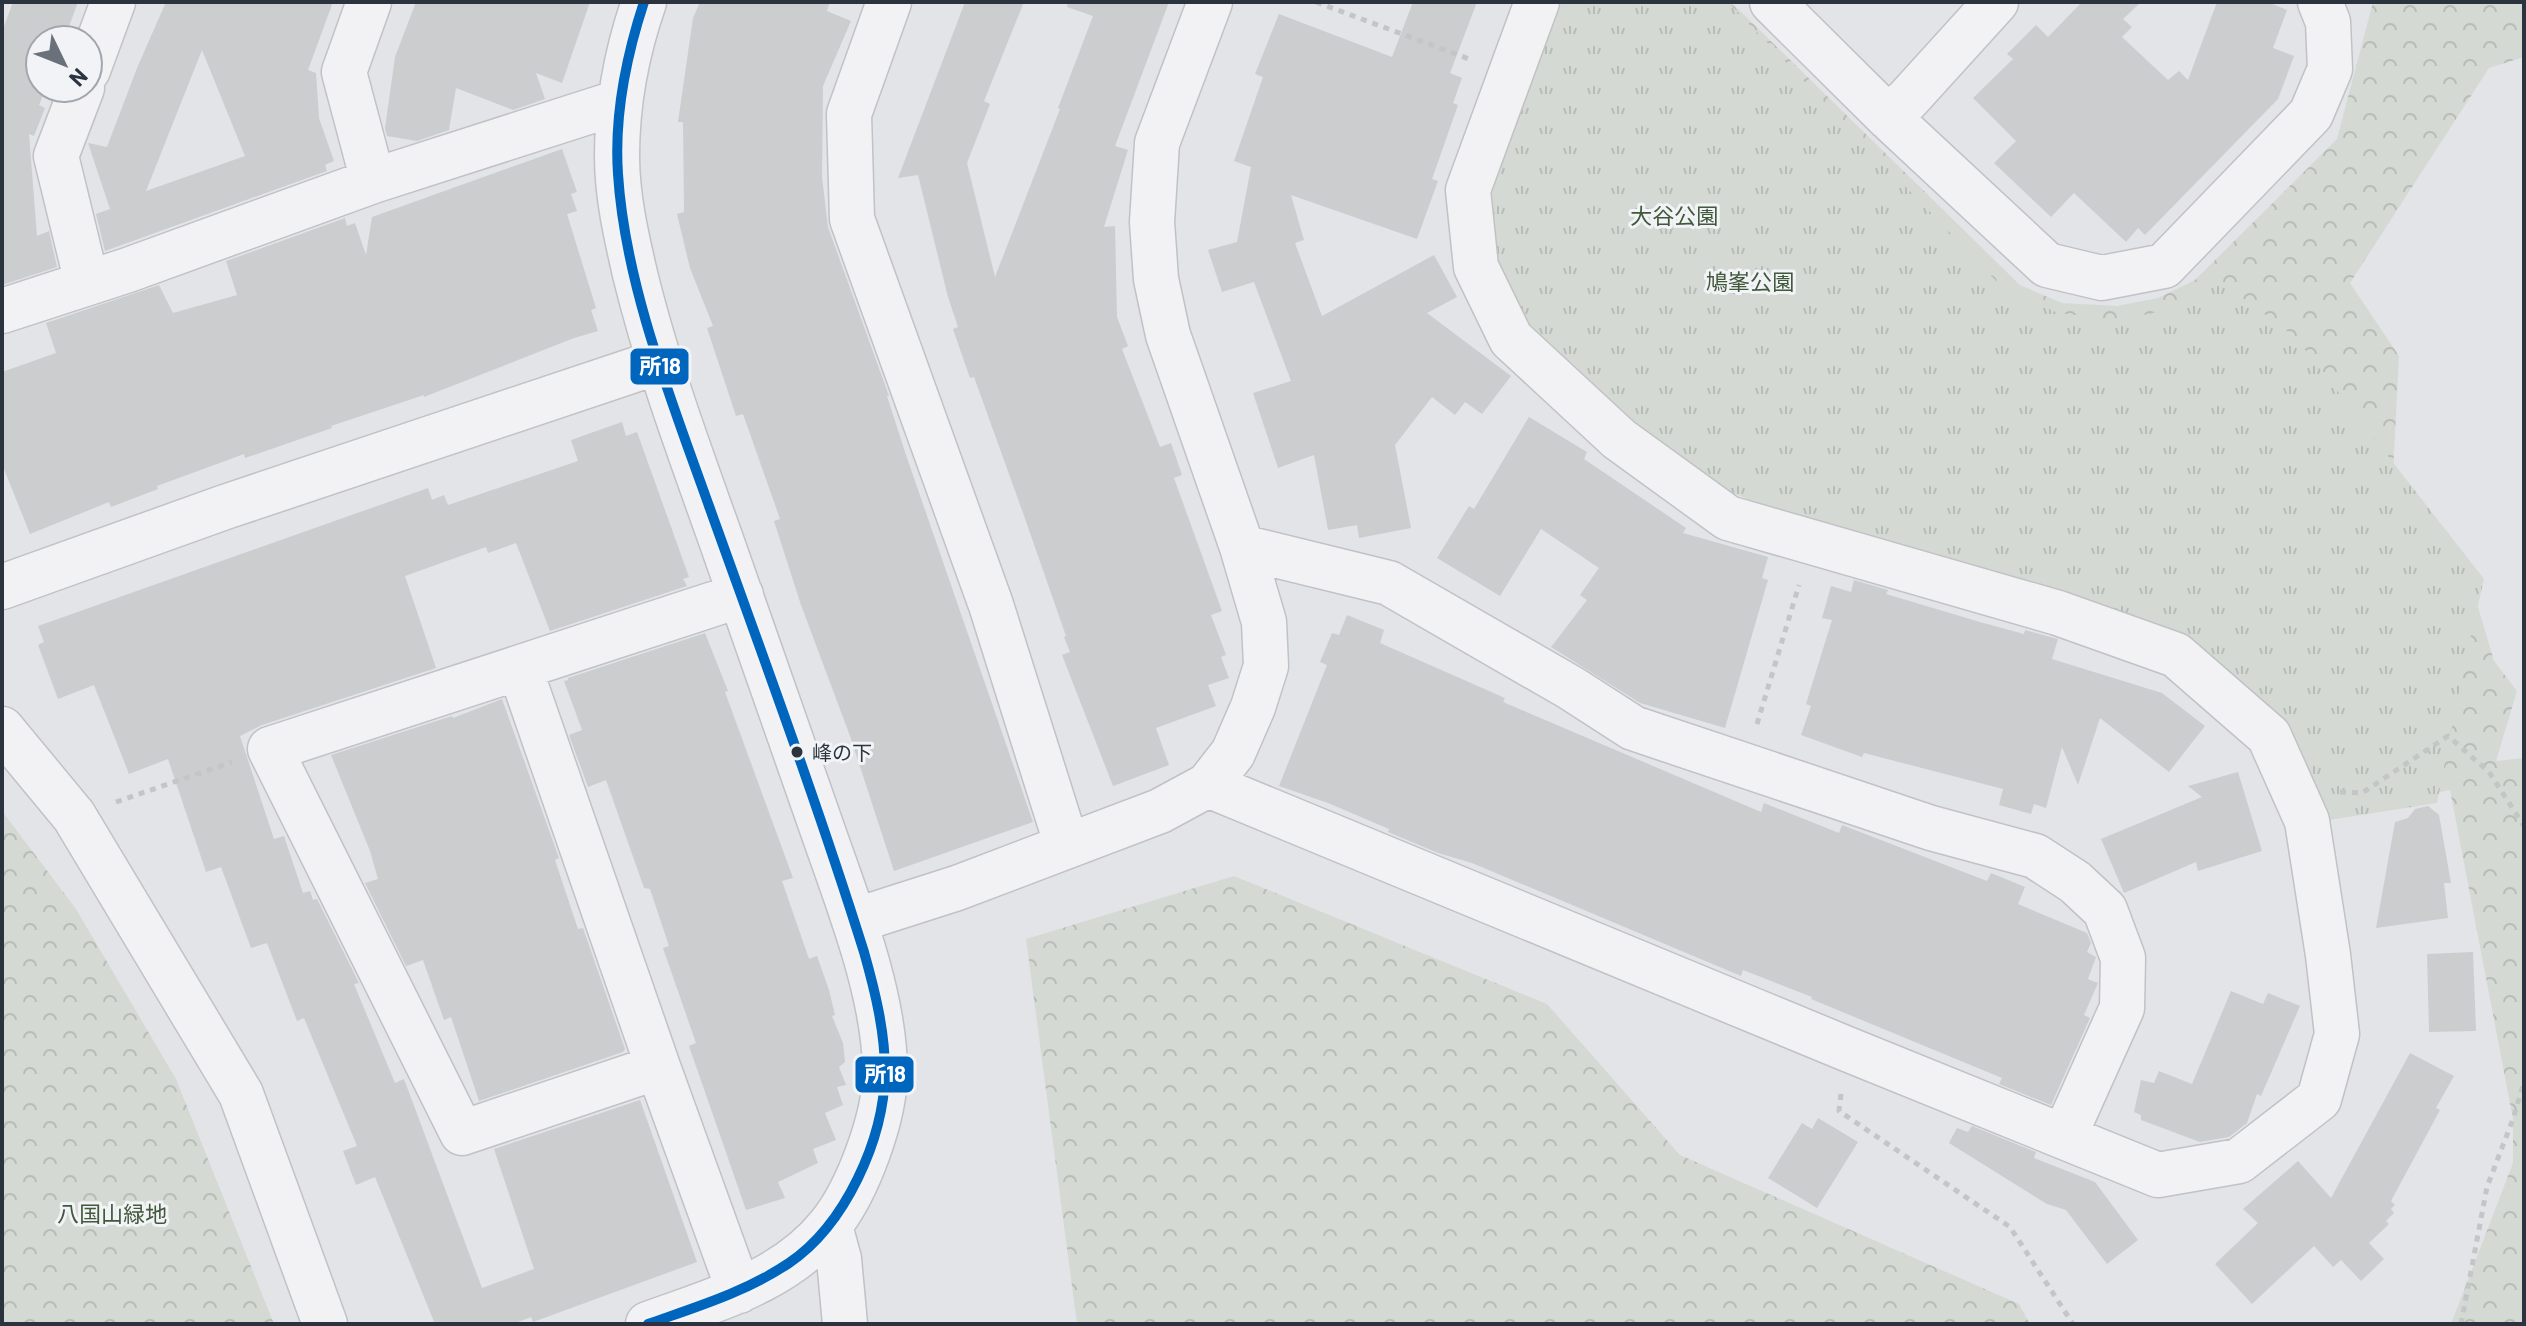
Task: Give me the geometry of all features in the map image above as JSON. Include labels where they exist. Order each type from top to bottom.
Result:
[{"type":"street","points":[[104,26],[113,2]]},
{"type":"street","points":[[369,2],[344,72],[373,181]]},
{"type":"street","points":[[644,2],[635,28],[619,102],[617,158],[622,216],[658,362],[854,921],[881,1029],[885,1075],[874,1130],[858,1181],[830,1226],[779,1271],[739,1291],[648,1324]]},
{"type":"street","points":[[889,2],[849,114],[852,219],[991,605],[1067,846]]},
{"type":"street","points":[[854,921],[957,888],[1160,811],[1208,785],[1233,753],[1253,707],[1266,666],[1264,622],[1242,547],[1168,335],[1156,279],[1152,222],[1157,143],[1210,2]]},
{"type":"street","points":[[1208,785],[2158,1175],[2239,1161],[2319,1099],[2337,1034],[2328,955],[2307,821],[2269,736],[2176,655],[2058,613],[1728,518],[1619,439],[1511,339],[1476,267],[1468,190],[1537,2]]},
{"type":"street","points":[[1772,2],[1888,117],[2047,265],[2102,278],[2164,266],[2311,114],[2330,69],[2328,22],[2320,2]]},
{"type":"street","points":[[1888,117],[1996,2]]},
{"type":"street","points":[[2,311],[373,181],[619,102]]},
{"type":"street","points":[[76,104],[56,156],[87,283]]},
{"type":"street","points":[[2,587],[225,507],[658,362]]},
{"type":"street","points":[[1242,547],[1389,583],[1571,688],[1633,728],[1931,828],[2035,856],[2075,882],[2105,910],[2123,958],[2122,1008],[2064,1137]]},
{"type":"street","points":[[658,1067],[462,1133],[270,749],[741,595]]},
{"type":"street","points":[[520,669],[739,1291]]},
{"type":"street","points":[[2,729],[74,816],[241,1094],[325,1324]]},
{"type":"street","points":[[830,1226],[839,1259],[845,1324]]},
{"type":"path","points":[[1316,2],[1509,75]]},
{"type":"path","points":[[1744,766],[1812,542]]},
{"type":"path","points":[[2307,821],[2325,792],[2362,793],[2448,736],[2489,772],[2524,826]]},
{"type":"path","points":[[106,805],[270,749]]},
{"type":"path","points":[[1847,1049],[1839,1111],[2010,1227],[2073,1324]]},
{"type":"path","points":[[2461,1324],[2487,1187],[2524,1082]]},
{"type":"green space","name":"大谷公園","points":[[1555,2],[1728,2],[2002,287],[2058,313],[2120,320],[2171,309],[2216,278],[2295,337],[2484,579],[2437,803],[2317,822],[2246,689],[1814,522],[1751,501],[1685,470],[1533,338],[1498,283],[1486,187]]},
{"type":"green space","name":"鳩峯公園","points":[[1561,2],[1731,2],[2020,285],[2062,303],[2117,306],[2158,298],[2195,280],[2337,139],[2373,2],[2524,2],[2524,57],[2489,68],[2350,283],[2399,356],[2392,492],[2473,590],[2494,661],[2517,691],[2496,761],[2524,758],[2524,1324],[2451,1324],[2513,1163],[2513,1119],[2450,790],[2322,818]]},
{"type":"green space","name":"八国山緑地","points":[[2,811],[76,909],[176,1079],[274,1324],[2,1324]]},
{"type":"green space","points":[[1234,876],[1547,1004],[1680,1155],[2019,1304],[2030,1324],[1077,1324],[1026,939]]},
{"type":"building","points":[[13,2],[78,2],[70,24],[24,24],[24,104],[39,104],[45,108],[34,136],[29,134],[37,236],[49,231],[57,267],[2,285],[2,32]]},
{"type":"building","points":[[166,2],[333,2],[308,70],[316,73],[319,118],[334,161],[325,165],[327,171],[105,251],[96,214],[110,209],[88,143],[107,147]],"holes":[[[202,50],[245,156],[146,191]]]},
{"type":"building","points":[[416,2],[590,2],[562,83],[536,73],[545,99],[513,110],[456,88],[449,130],[417,141],[387,136],[385,128],[395,57]]},
{"type":"building","points":[[700,2],[830,2],[827,11],[851,21],[823,86],[822,177],[828,227],[889,396],[906,455],[1033,822],[894,871],[850,736],[801,605],[774,521],[780,519],[743,414],[736,416],[707,328],[713,326],[690,268],[677,214],[684,212],[683,122],[678,122],[693,18]]},
{"type":"building","points":[[965,2],[1024,2],[984,101],[990,104],[967,163],[995,277],[1093,16],[1067,7],[1068,2],[1169,2],[1115,146],[1128,150],[1104,227],[1115,226],[1117,317],[1128,346],[1122,349],[1160,447],[1171,443],[1182,475],[1174,478],[1222,611],[1211,615],[1226,655],[1221,657],[1229,678],[1208,685],[1216,706],[1156,728],[1169,765],[1113,786],[1062,655],[1070,652],[1066,636],[1023,513],[974,377],[970,378],[953,329],[958,327],[918,175],[898,178]]},
{"type":"building","points":[[1413,2],[1477,2],[1450,73],[1462,78],[1453,103],[1458,105],[1432,179],[1438,181],[1417,239],[1291,195],[1304,240],[1295,243],[1322,316],[1434,255],[1457,297],[1427,313],[1511,376],[1482,414],[1465,402],[1455,415],[1432,397],[1395,445],[1411,528],[1359,538],[1357,525],[1328,530],[1314,455],[1278,468],[1253,393],[1291,381],[1254,282],[1222,292],[1208,250],[1237,242],[1251,167],[1234,161],[1263,77],[1255,74],[1279,14],[1392,57]]},
{"type":"building","points":[[2082,2],[2141,2],[2123,19],[2132,27],[2122,37],[2168,80],[2179,71],[2188,80],[2217,2],[2268,2],[2287,10],[2273,48],[2294,56],[2278,99],[2145,235],[2138,228],[2126,242],[2074,193],[2051,217],[1994,163],[2016,141],[1973,98],[2013,59],[2007,54],[2036,25],[2048,37]]},
{"type":"building","points":[[562,149],[577,192],[571,194],[577,211],[567,214],[596,308],[591,310],[598,331],[424,397],[331,426],[245,458],[244,454],[157,486],[158,489],[111,507],[109,502],[30,534],[2,464],[2,372],[56,353],[46,323],[159,285],[173,313],[237,295],[226,261],[345,218],[347,226],[355,223],[366,255],[372,217]]},
{"type":"building","points":[[1529,417],[1587,452],[1584,459],[1686,528],[1683,533],[1768,557],[1762,578],[1768,580],[1725,728],[1640,703],[1551,647],[1587,600],[1580,595],[1599,568],[1541,529],[1500,596],[1437,558],[1469,506],[1474,509]]},
{"type":"building","points":[[622,422],[626,436],[637,432],[689,577],[683,579],[687,586],[550,631],[516,543],[488,553],[486,547],[405,576],[436,668],[262,725],[240,736],[274,839],[284,836],[303,893],[310,891],[313,900],[317,899],[359,983],[354,984],[395,1083],[404,1079],[482,1288],[534,1269],[494,1149],[640,1100],[697,1262],[533,1322],[531,1317],[513,1324],[435,1324],[375,1177],[356,1185],[343,1151],[357,1146],[304,1018],[297,1021],[267,943],[251,948],[221,867],[206,872],[168,759],[129,774],[94,685],[58,699],[38,645],[44,642],[38,626],[428,488],[432,500],[444,495],[448,505],[578,461],[571,440]]},
{"type":"building","points":[[1854,580],[1888,590],[1886,594],[1980,622],[2058,639],[2052,659],[2162,693],[2205,726],[2169,772],[2100,718],[2078,785],[2062,747],[2046,808],[2034,804],[2031,814],[1999,805],[2003,789],[1864,753],[1862,757],[1801,735],[1811,706],[1806,704],[1832,620],[1822,618],[1831,586],[1851,592]]},
{"type":"building","points":[[1347,615],[1384,630],[1380,643],[1505,698],[1503,702],[1761,812],[1764,803],[1839,833],[1842,825],[1987,881],[1991,873],[2025,887],[2018,904],[2087,933],[2091,943],[2087,952],[2096,957],[2088,979],[2098,983],[2084,1015],[2090,1018],[2051,1105],[1999,1084],[2002,1078],[1812,997],[1743,970],[1741,976],[1472,863],[1438,853],[1328,803],[1279,786],[1327,665],[1320,662],[1332,633],[1339,635]]},
{"type":"building","points":[[705,633],[793,878],[782,881],[809,959],[817,956],[829,990],[835,1015],[832,1016],[843,1043],[845,1062],[839,1067],[846,1085],[837,1087],[843,1105],[825,1113],[836,1140],[813,1149],[818,1163],[778,1182],[785,1198],[746,1210],[689,1046],[696,1043],[663,948],[669,946],[650,889],[644,888],[606,780],[588,787],[569,735],[582,730],[564,681]]},
{"type":"building","points":[[502,699],[559,858],[555,860],[578,929],[583,928],[625,1049],[479,1101],[451,1017],[444,1020],[423,960],[406,966],[365,883],[378,879],[370,851],[331,755],[453,718]]},
{"type":"building","points":[[2238,772],[2262,851],[2198,871],[2196,862],[2124,893],[2101,839],[2202,797],[2188,786]]},
{"type":"building","points":[[2428,806],[2439,815],[2451,883],[2444,883],[2448,918],[2376,928],[2395,822],[2408,818],[2415,809]]},
{"type":"building","points":[[2473,952],[2476,1031],[2429,1032],[2427,954]]},
{"type":"building","points":[[2231,991],[2263,1004],[2268,993],[2300,1006],[2261,1096],[2257,1094],[2247,1123],[2229,1137],[2200,1142],[2141,1120],[2141,1115],[2134,1112],[2141,1080],[2154,1083],[2159,1071],[2192,1084]]},
{"type":"building","points":[[2410,1053],[2454,1076],[2436,1108],[2440,1110],[2391,1201],[2395,1205],[2391,1209],[2394,1213],[2386,1221],[2389,1224],[2369,1243],[2384,1259],[2361,1281],[2341,1260],[2333,1267],[2314,1246],[2252,1304],[2215,1264],[2258,1223],[2243,1209],[2298,1161],[2331,1198]]},
{"type":"building","points":[[1818,1118],[1858,1142],[1817,1208],[1768,1178],[1802,1123],[1812,1129]]},
{"type":"building","points":[[1972,1126],[2036,1152],[2034,1158],[2095,1182],[2138,1240],[2107,1264],[2066,1210],[2047,1204],[1949,1143],[1957,1128],[1968,1132]]},
{"type":"transit line","name":"所18","points":[[644,2],[627,65],[618,130],[618,174],[630,258],[666,385],[808,784],[864,952],[879,1011],[885,1072],[877,1125],[858,1179],[844,1204],[809,1247],[756,1282],[648,1324]]},
{"type":"place","name":"峰の下","points":[[797,752]]}]
